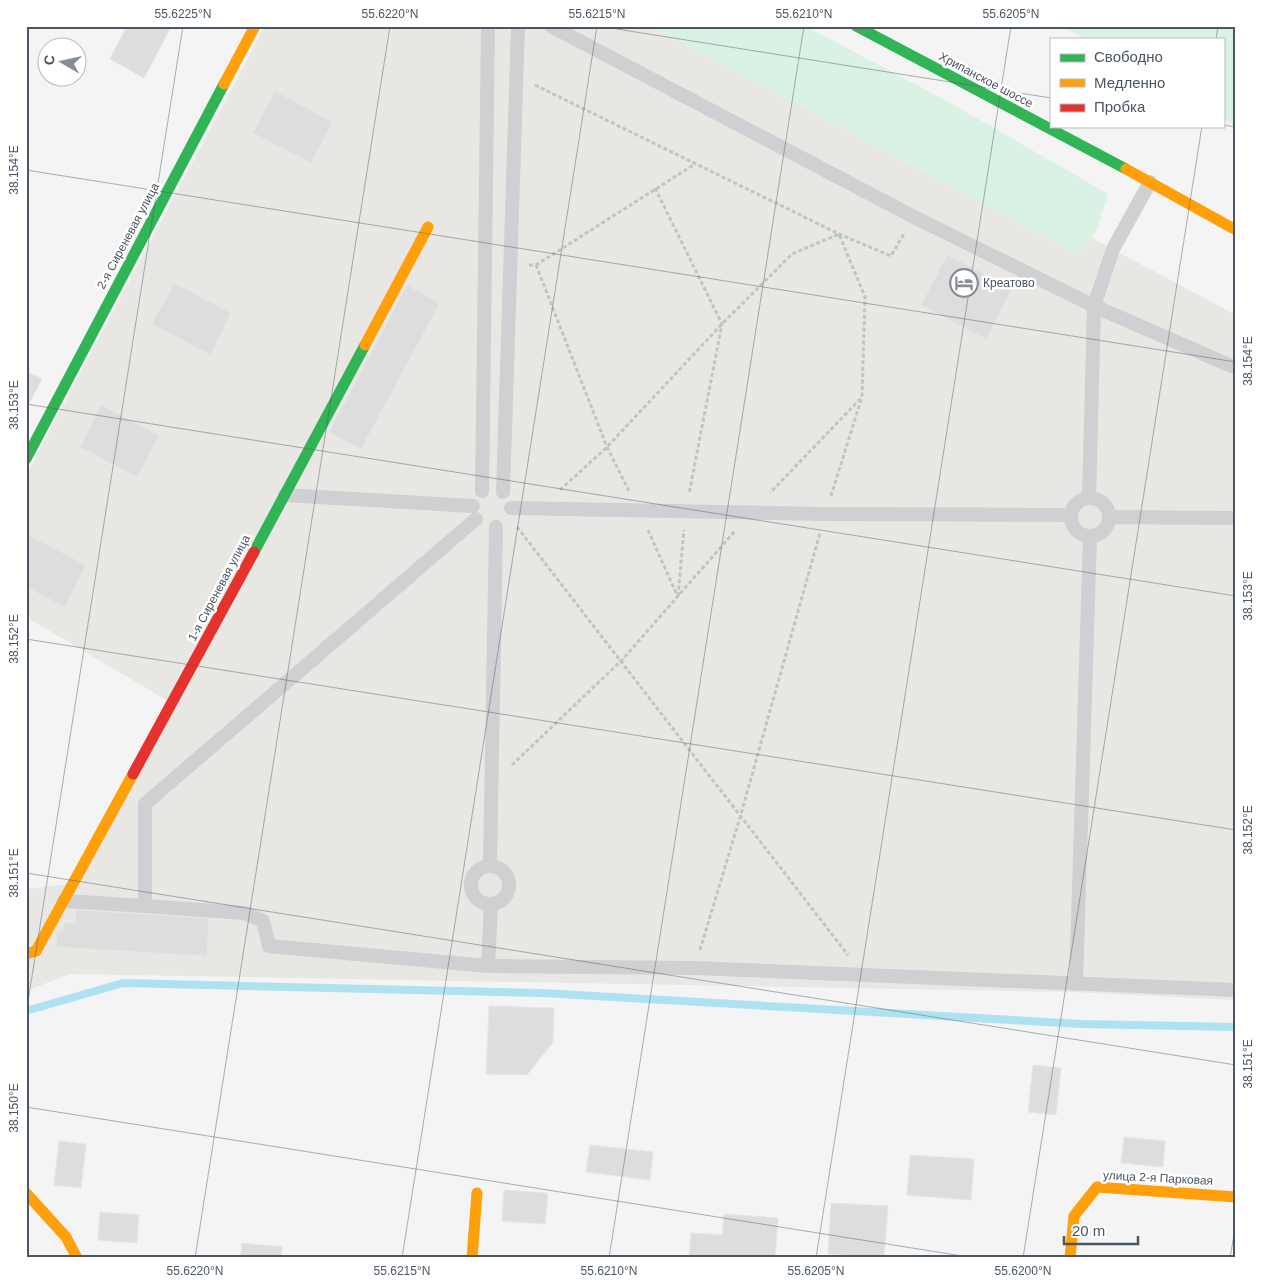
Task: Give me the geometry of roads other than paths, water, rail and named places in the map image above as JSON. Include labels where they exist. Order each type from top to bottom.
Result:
[{"type":"street","name":"2-я Сиреневая улица","points":[[26,459],[255,26]]},
{"type":"street","name":"Хрипанское шоссе","points":[[856,26],[1150,182],[1236,230]]},
{"type":"street","name":"1-я Сиреневая улица","points":[[26,954],[36,951],[64,901],[285,495],[428,227]]},
{"type":"street","name":"улица 2-я Парковая","points":[[1070,1258],[1074,1216],[1097,1187],[1236,1197]]},
{"type":"street","points":[[26,1193],[66,1237],[77,1258]]},
{"type":"street","points":[[472,1258],[478,1193]]},
{"type":"lane","points":[[482,491],[488,26]]},
{"type":"lane","points":[[503,492],[518,26]]},
{"type":"lane","points":[[551,26],[914,217],[1094,306],[1236,368]]},
{"type":"lane","points":[[1089,498],[1094,306],[1113,249],[1150,182]]},
{"type":"lane","points":[[145,906],[145,804],[475,512],[477,496],[482,491],[492,488],[503,492],[510,500],[510,512],[505,522],[496,526],[486,526],[475,512],[285,495]]},
{"type":"lane","points":[[1089,498],[1103,503],[1109,517],[1104,530],[1090,536],[1083,536],[1074,528],[1070,515],[1074,505],[1089,498]]},
{"type":"lane","points":[[510,512],[540,509],[825,514],[1070,515]]},
{"type":"lane","points":[[1109,517],[1236,518]]},
{"type":"lane","points":[[490,866],[496,526]]},
{"type":"lane","points":[[1076,984],[1090,536]]},
{"type":"lane","points":[[490,866],[504,871],[510,885],[503,899],[491,904],[480,901],[474,896],[471,883],[475,873],[484,867],[490,866]]},
{"type":"lane","points":[[64,901],[244,913],[263,921],[269,946],[488,966],[694,968],[1076,984],[1178,986],[1236,990]]},
{"type":"lane","points":[[488,966],[491,904]]},
{"type":"waterway","points":[[26,1011],[123,983],[542,993],[1081,1024],[1236,1027]]},
{"type":"place","name":"Креатово","points":[[964,283]]}]
